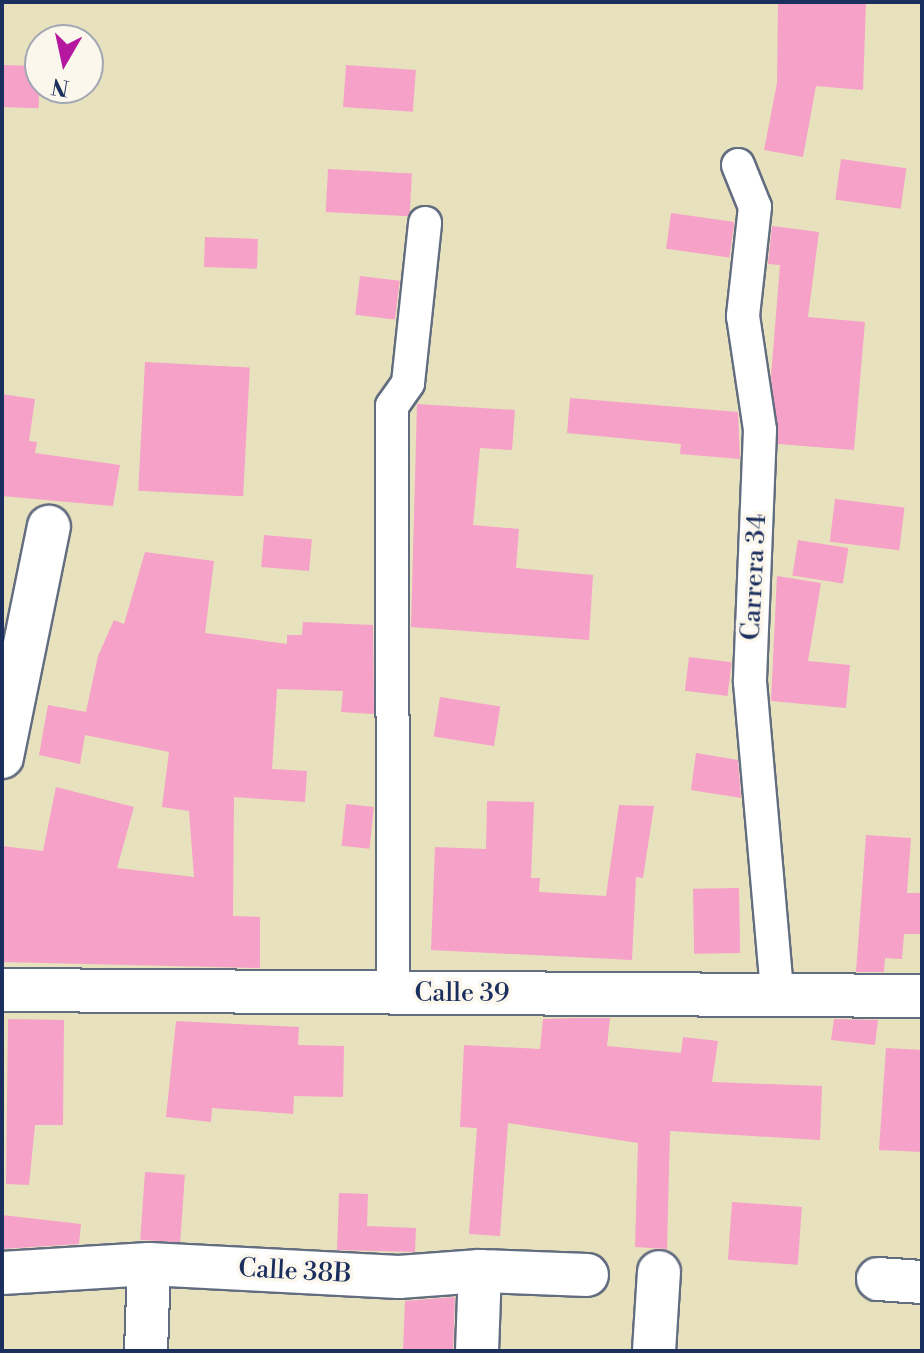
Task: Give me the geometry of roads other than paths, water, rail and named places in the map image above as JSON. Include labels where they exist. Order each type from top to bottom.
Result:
[{"type":"street","name":"Carrera 34","points":[[738,165],[755,207],[743,316],[760,430],[750,682],[777,993]]},
{"type":"street","points":[[393,995],[392,406],[408,383],[425,223]]},
{"type":"street","points":[[2,757],[49,527]]},
{"type":"street","name":"Calle 39","points":[[2,990],[393,995],[777,993],[922,996]]},
{"type":"street","points":[[146,1351],[149,1264]]},
{"type":"street","name":"Calle 38B","points":[[2,1273],[149,1264],[399,1277],[480,1271],[587,1275]]},
{"type":"street","points":[[477,1351],[480,1271]]},
{"type":"street","points":[[654,1351],[659,1272]]},
{"type":"street","points":[[878,1279],[922,1282]]}]
